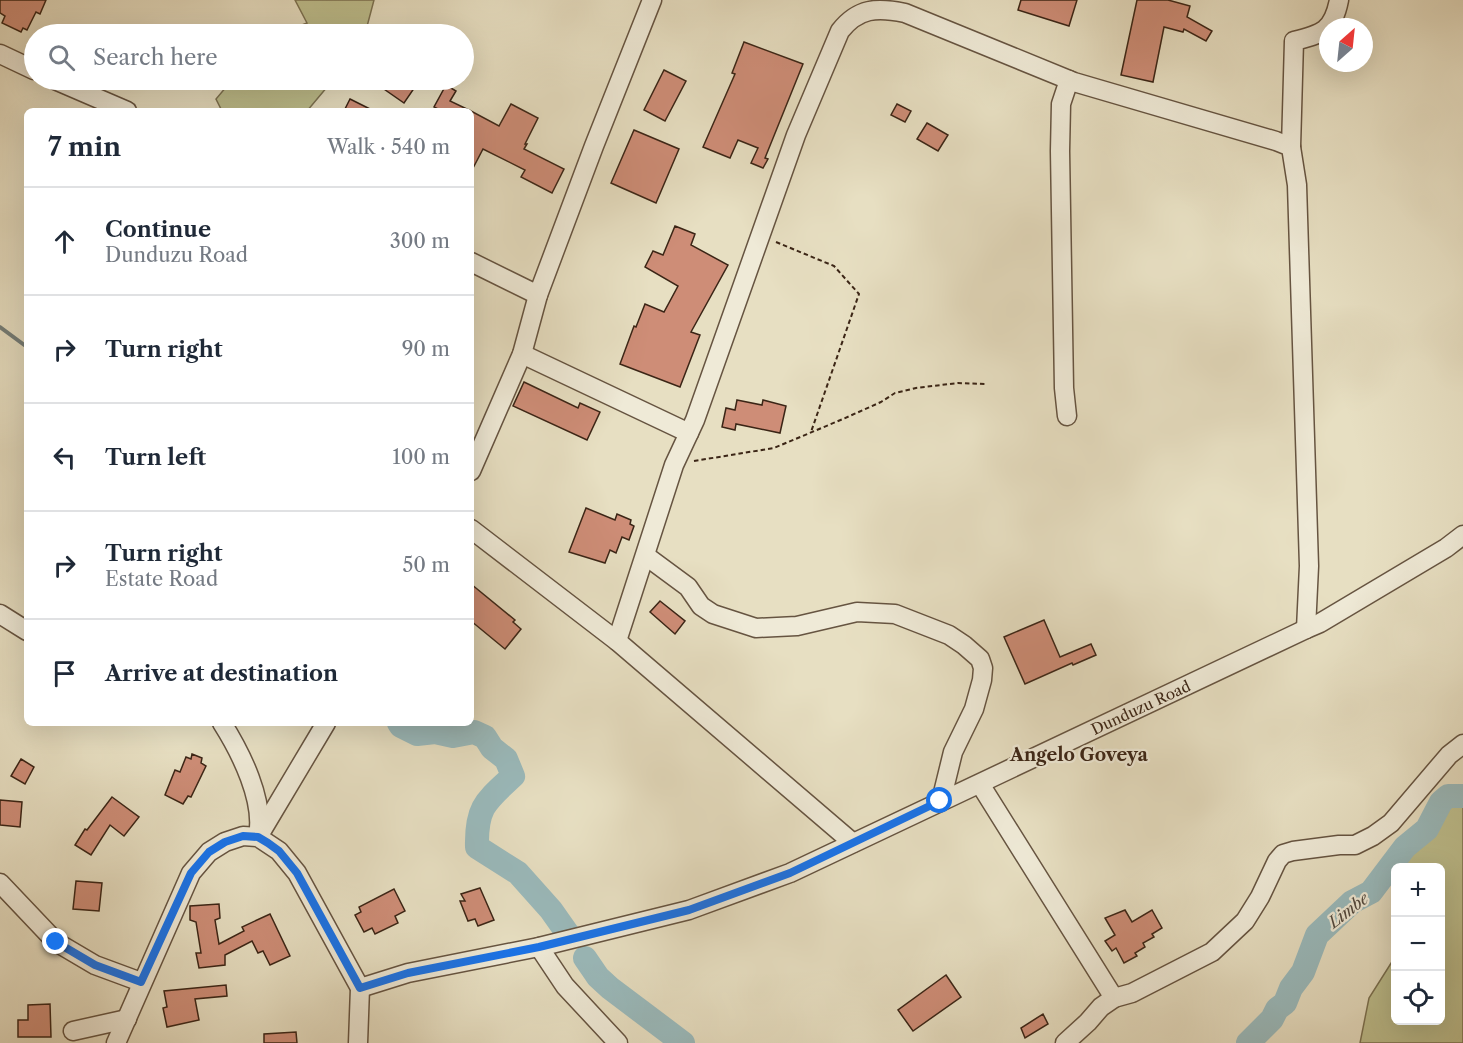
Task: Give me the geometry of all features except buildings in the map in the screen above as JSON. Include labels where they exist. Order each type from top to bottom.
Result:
[{"type":"street","points":[[474,464],[522,354],[538,295],[652,0]]},
{"type":"street","points":[[1306,629],[1309,566],[1298,197],[1291,147],[1294,41],[1319,35],[1330,24],[1339,0]]},
{"type":"street","points":[[617,641],[674,465],[689,433],[796,135],[840,31],[850,18],[868,11],[890,10],[905,13],[1070,80],[1291,147]]},
{"type":"street","points":[[0,54],[24,65]]},
{"type":"street","points":[[1067,416],[1064,388],[1059,187],[1061,104],[1070,80]]},
{"type":"street","points":[[78,90],[120,108]]},
{"type":"street","points":[[474,263],[538,295]]},
{"type":"street","points":[[522,354],[689,433]]},
{"type":"street","points":[[474,531],[617,641],[853,843]]},
{"type":"street","name":"Dunduzu Road","points":[[360,988],[408,973],[539,947],[689,910],[790,873],[1320,623],[1377,591],[1463,535]]},
{"type":"street","points":[[646,556],[688,587],[701,606],[713,614],[756,628],[797,626],[857,612],[895,614],[949,635],[964,645],[980,659],[983,668],[974,710],[954,752],[940,801]]},
{"type":"street","points":[[0,614],[24,629]]},
{"type":"street","points":[[224,726],[248,774],[258,803],[260,825],[258,837]]},
{"type":"street","points":[[258,837],[324,726]]},
{"type":"street","points":[[1065,1043],[1088,1022],[1101,1006],[1114,998],[1132,993],[1212,952],[1245,921],[1283,854],[1293,850],[1355,845],[1382,830],[1391,823],[1449,755],[1463,744]]},
{"type":"street","points":[[980,784],[1114,998]]},
{"type":"street","points":[[116,1043],[191,873],[209,852],[225,842],[243,836],[258,837],[279,851],[297,873],[360,988],[358,1043]]},
{"type":"street","points":[[0,883],[56,942],[95,965],[141,982]]},
{"type":"street","points":[[539,947],[565,986],[618,1043]]},
{"type":"street","points":[[73,1031],[127,1019]]},
{"type":"path","points":[[759,236],[834,266],[859,294],[811,432]]},
{"type":"path","points":[[674,465],[774,448],[881,402],[895,393],[964,382],[986,384]]},
{"type":"green space","points":[[295,0],[374,0],[368,24],[304,24],[307,23]]},
{"type":"green space","points":[[224,90],[325,90],[310,108],[220,108],[216,99]]},
{"type":"green space","points":[[1463,792],[1463,1043],[1360,1043],[1369,998],[1391,963],[1391,1025],[1445,1025],[1445,863],[1391,863],[1391,852]]},
{"type":"waterway","points":[[0,327],[24,345]]},
{"type":"waterway","points":[[401,726],[417,734],[435,732],[453,736],[474,732],[485,737],[492,748],[506,759],[513,776],[484,806],[478,823],[477,847],[518,873],[551,910],[570,937]]},
{"type":"waterway","name":"Limbe","points":[[1248,1043],[1285,1003],[1291,988],[1303,972],[1317,935],[1352,902],[1371,892],[1405,847],[1427,829],[1441,802],[1448,796],[1463,796]]},
{"type":"waterway","points":[[585,958],[598,977],[610,988],[683,1043]]},
{"type":"district","name":"Angelo Goveya","points":[[1079,755]]},
{"type":"route","points":[[56,942],[74,955],[95,965],[141,982],[191,873],[209,852],[225,842],[243,836],[258,837],[279,851],[297,873],[360,988],[408,973],[539,947],[689,910],[790,873],[940,801]]}]
